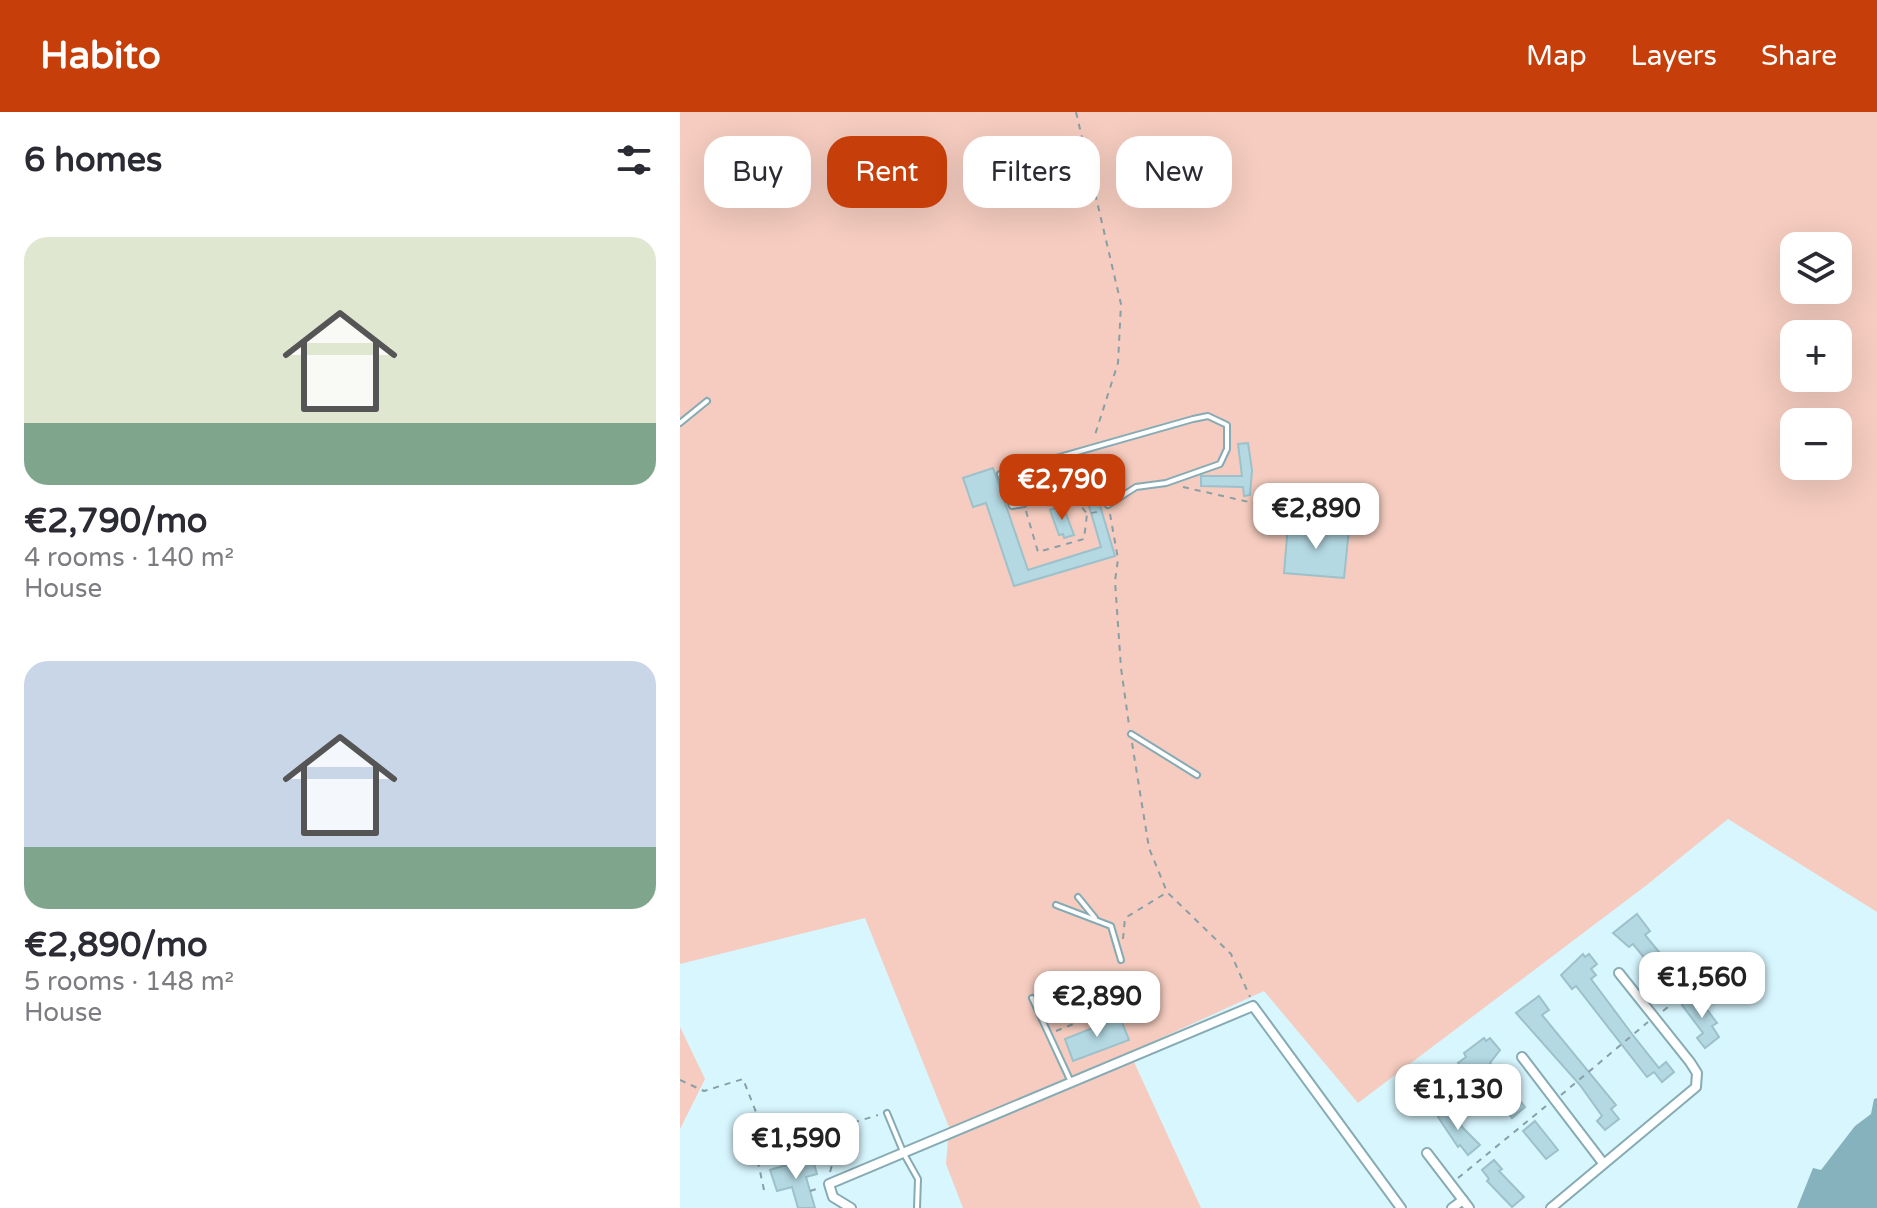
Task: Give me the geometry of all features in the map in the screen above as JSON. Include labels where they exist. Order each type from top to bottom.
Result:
[{"type":"street","points":[[1551,1208],[1696,1087],[1697,1073],[1619,973]]},
{"type":"street","points":[[851,1208],[833,1197],[829,1184],[1253,1006],[1401,1208]]},
{"type":"street","points":[[1522,1057],[1603,1163]]},
{"type":"street","points":[[1427,1153],[1466,1204],[1452,1208]]},
{"type":"lane","points":[[680,423],[707,401]]},
{"type":"lane","points":[[1024,504],[1012,506],[1000,474],[1208,416],[1227,425],[1227,449],[1220,464],[1166,483],[1136,487],[1108,505]]},
{"type":"lane","points":[[1131,734],[1197,775]]},
{"type":"lane","points":[[1078,897],[1101,921]]},
{"type":"lane","points":[[1056,905],[1111,926],[1121,960]]},
{"type":"lane","points":[[1032,998],[1072,1084]]},
{"type":"lane","points":[[887,1113],[918,1179],[917,1208]]},
{"type":"path","points":[[1076,112],[1121,304],[1118,363],[1092,446],[1118,559],[1115,581],[1121,668],[1149,848],[1167,892],[1231,954],[1253,1006]]},
{"type":"path","points":[[1166,483],[1315,517]]},
{"type":"path","points":[[1061,489],[1072,493],[1087,514],[1084,539],[1038,552],[1024,504],[1061,489]]},
{"type":"path","points":[[1087,514],[1102,511],[1108,505]]},
{"type":"path","points":[[1049,1034],[1098,1014],[1102,998],[1120,977],[1125,918],[1167,892]]},
{"type":"path","points":[[1450,1184],[1699,981]]},
{"type":"path","points":[[680,1080],[704,1091],[743,1079],[769,1145],[771,1158]]},
{"type":"path","points":[[769,1145],[887,1113]]},
{"type":"path","points":[[849,1124],[851,1136]]},
{"type":"path","points":[[764,1190],[758,1162],[851,1136]]},
{"type":"path","points":[[829,1184],[837,1148],[851,1136]]},
{"type":"shaded area","points":[[680,112],[1877,112],[1877,912],[1728,819],[1648,884],[1358,1103],[1264,991],[1135,1050],[1134,1062],[1201,1208],[963,1208],[946,1164],[949,1127],[865,918],[680,964]]},
{"type":"shaded area","points":[[680,1027],[705,1079],[680,1129]]},
{"type":"water","points":[[1877,1098],[1877,1208],[1797,1208],[1813,1168],[1821,1170],[1855,1126],[1871,1114],[1874,1099]]},
{"type":"building","points":[[1248,443],[1252,470],[1250,495],[1244,496],[1243,487],[1201,486],[1201,476],[1242,476],[1238,444]]},
{"type":"building","points":[[1087,462],[1115,556],[1014,586],[986,503],[973,507],[963,478],[993,468],[1028,570],[1101,547],[1080,475],[1013,496],[1010,485]]},
{"type":"building","points":[[1063,506],[1074,535],[1064,538],[1063,534],[1059,535],[1050,510]]},
{"type":"building","points":[[1288,525],[1349,529],[1344,578],[1284,573]]},
{"type":"building","points":[[1637,914],[1650,931],[1645,935],[1682,980],[1673,988],[1669,988],[1633,944],[1629,947],[1613,933]]},
{"type":"building","points":[[1583,954],[1585,957],[1589,954],[1597,964],[1591,969],[1596,975],[1591,979],[1632,1034],[1659,1068],[1666,1062],[1674,1072],[1662,1082],[1654,1072],[1647,1077],[1576,986],[1572,989],[1561,975]]},
{"type":"building","points":[[1694,992],[1717,1023],[1712,1026],[1719,1037],[1705,1048],[1697,1038],[1703,1033],[1682,1005]]},
{"type":"building","points":[[1539,996],[1549,1010],[1542,1015],[1616,1105],[1611,1109],[1619,1119],[1605,1130],[1597,1121],[1602,1116],[1580,1085],[1516,1013]]},
{"type":"building","points":[[1120,1017],[1129,1040],[1073,1061],[1065,1039]]},
{"type":"building","points":[[1484,1038],[1486,1041],[1490,1038],[1500,1050],[1490,1063],[1525,1107],[1512,1118],[1473,1070],[1468,1075],[1458,1063],[1466,1057],[1464,1053]]},
{"type":"building","points":[[1450,1107],[1463,1128],[1480,1145],[1468,1155],[1460,1145],[1458,1147],[1438,1117]]},
{"type":"building","points":[[1535,1121],[1558,1150],[1546,1159],[1523,1131]]},
{"type":"building","points":[[812,1157],[817,1174],[806,1177],[815,1208],[798,1208],[792,1187],[777,1191],[770,1170]]},
{"type":"building","points":[[1494,1160],[1502,1169],[1499,1171],[1524,1197],[1512,1207],[1487,1181],[1489,1179],[1482,1170]]}]
